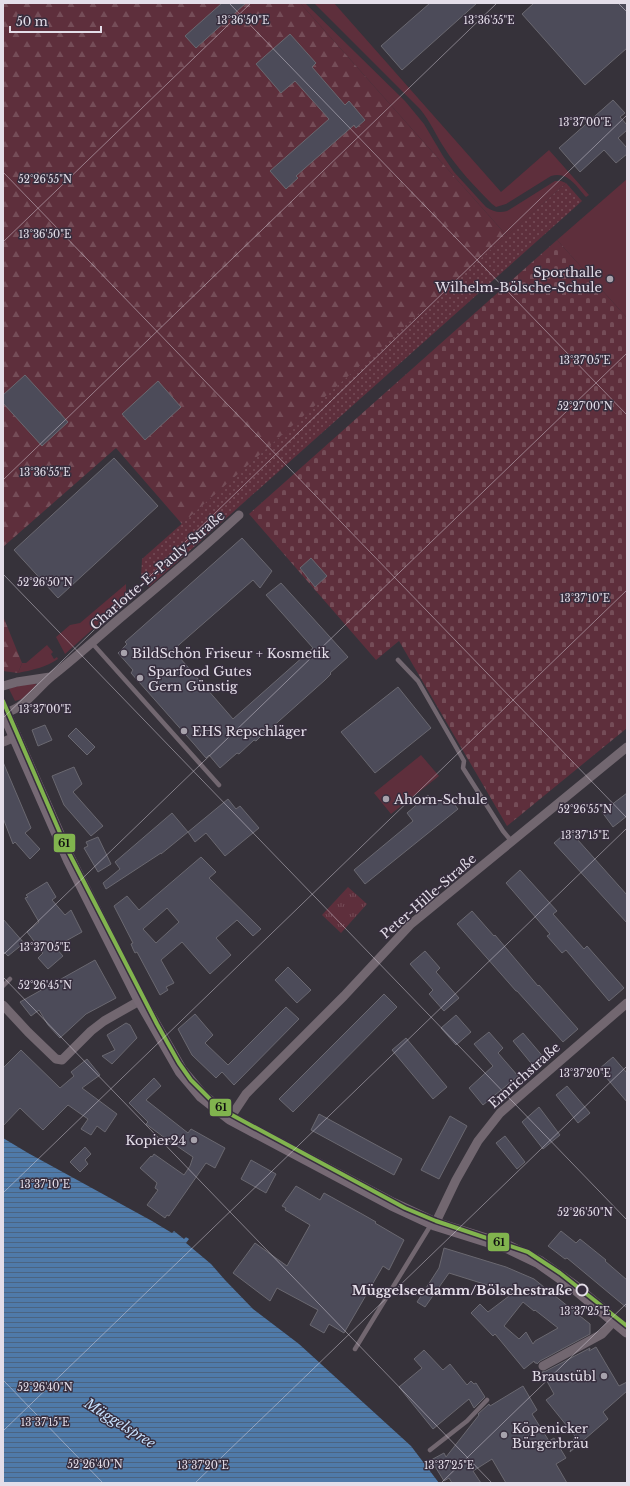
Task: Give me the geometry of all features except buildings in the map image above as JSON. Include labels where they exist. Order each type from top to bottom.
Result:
[{"type":"main road","points":[[4,711],[9,740],[141,1000],[173,1058],[190,1083],[212,1104],[230,1118],[362,1189],[434,1224],[508,1247],[539,1262],[570,1283],[627,1331]]},
{"type":"street","name":"Charlotte-E.-Pauly-Straße","points":[[4,711],[16,709],[29,699],[50,677],[92,643],[239,515]]},
{"type":"street","points":[[3,686],[17,682],[50,677]]},
{"type":"street","name":"Peter-Hille-Straße","points":[[230,1118],[246,1094],[344,996],[412,924],[627,748]]},
{"type":"street","points":[[3,1005],[53,1056],[58,1060],[62,1060],[100,1024],[141,1000]]},
{"type":"street","name":"Emrichstraße","points":[[434,1224],[478,1141],[500,1113],[627,1003]]},
{"type":"street","points":[[543,1366],[602,1334],[615,1320]]},
{"type":"lane","name":"Charlotte-E.-Pauly-Straße","points":[[92,643],[219,785]]},
{"type":"lane","points":[[398,660],[418,681],[464,761],[464,768],[503,831],[512,842]]},
{"type":"lane","points":[[3,986],[10,979]]},
{"type":"lane","points":[[355,1349],[434,1224]]},
{"type":"lane","points":[[430,1450],[467,1421],[487,1400]]},
{"type":"green space","points":[[3,3],[300,3],[507,236],[182,524],[116,448],[3,547]]},
{"type":"green space","points":[[300,3],[305,3],[405,101],[424,124],[454,172],[486,207],[496,212],[507,211],[555,181],[566,183],[507,236]]},
{"type":"green space","points":[[314,3],[334,3],[501,192],[549,150],[589,195],[586,197],[571,180],[557,175],[551,176],[506,204],[496,207],[473,185],[455,163],[420,109]]},
{"type":"green space","name":"Sporthalle Wilhelm-Bölsche-Schule","points":[[627,179],[627,318],[557,240]]},
{"type":"green space","points":[[566,183],[582,201],[149,587],[141,579],[142,559]]},
{"type":"green space","points":[[557,240],[627,318],[627,728],[507,826],[399,641],[376,660],[249,514]]},
{"type":"green space","points":[[126,584],[126,596],[123,602],[65,654],[56,637],[70,625],[80,623]]},
{"type":"green space","points":[[3,616],[22,663],[18,673],[3,671]]},
{"type":"green space","points":[[47,645],[53,652],[51,654],[54,659],[57,657],[58,659],[39,668],[18,673],[22,663],[26,663]]},
{"type":"green space","points":[[35,683],[37,686],[22,699],[15,701],[9,689]]},
{"type":"green space","points":[[421,755],[439,776],[391,814],[374,793]]},
{"type":"green space","points":[[348,887],[367,904],[341,933],[322,915]]},
{"type":"water","name":"Müggelspree","points":[[3,1138],[172,1233],[174,1231],[184,1239],[186,1237],[189,1239],[186,1243],[211,1264],[253,1309],[299,1344],[411,1446],[439,1483],[3,1483]]},
{"type":"tram line","points":[[624,1331],[627,1334]]},
{"type":"transit line","name":"61","points":[[3,701],[67,849],[157,1024],[179,1063],[191,1080],[212,1101],[232,1115],[405,1208],[436,1221],[528,1252],[560,1273],[627,1326]]},
{"type":"place","name":"Sporthalle Wilhelm-Bölsche-Schule","points":[[610,279]]},
{"type":"place","name":"BildSchön Friseur + Kosmetik","points":[[124,653]]},
{"type":"place","name":"Sparfood Gutes Gern Günstig","points":[[140,678]]},
{"type":"place","name":"EHS Repschläger","points":[[184,731]]},
{"type":"place","name":"Ahorn-Schule","points":[[386,799]]},
{"type":"place","name":"Kopier24","points":[[194,1140]]},
{"type":"place","name":"Müggelseedamm/Bölschestraße","points":[[582,1290]]},
{"type":"place","name":"Braustübl","points":[[604,1376]]},
{"type":"place","name":"Köpenicker Bürgerbräu","points":[[504,1435]]}]
